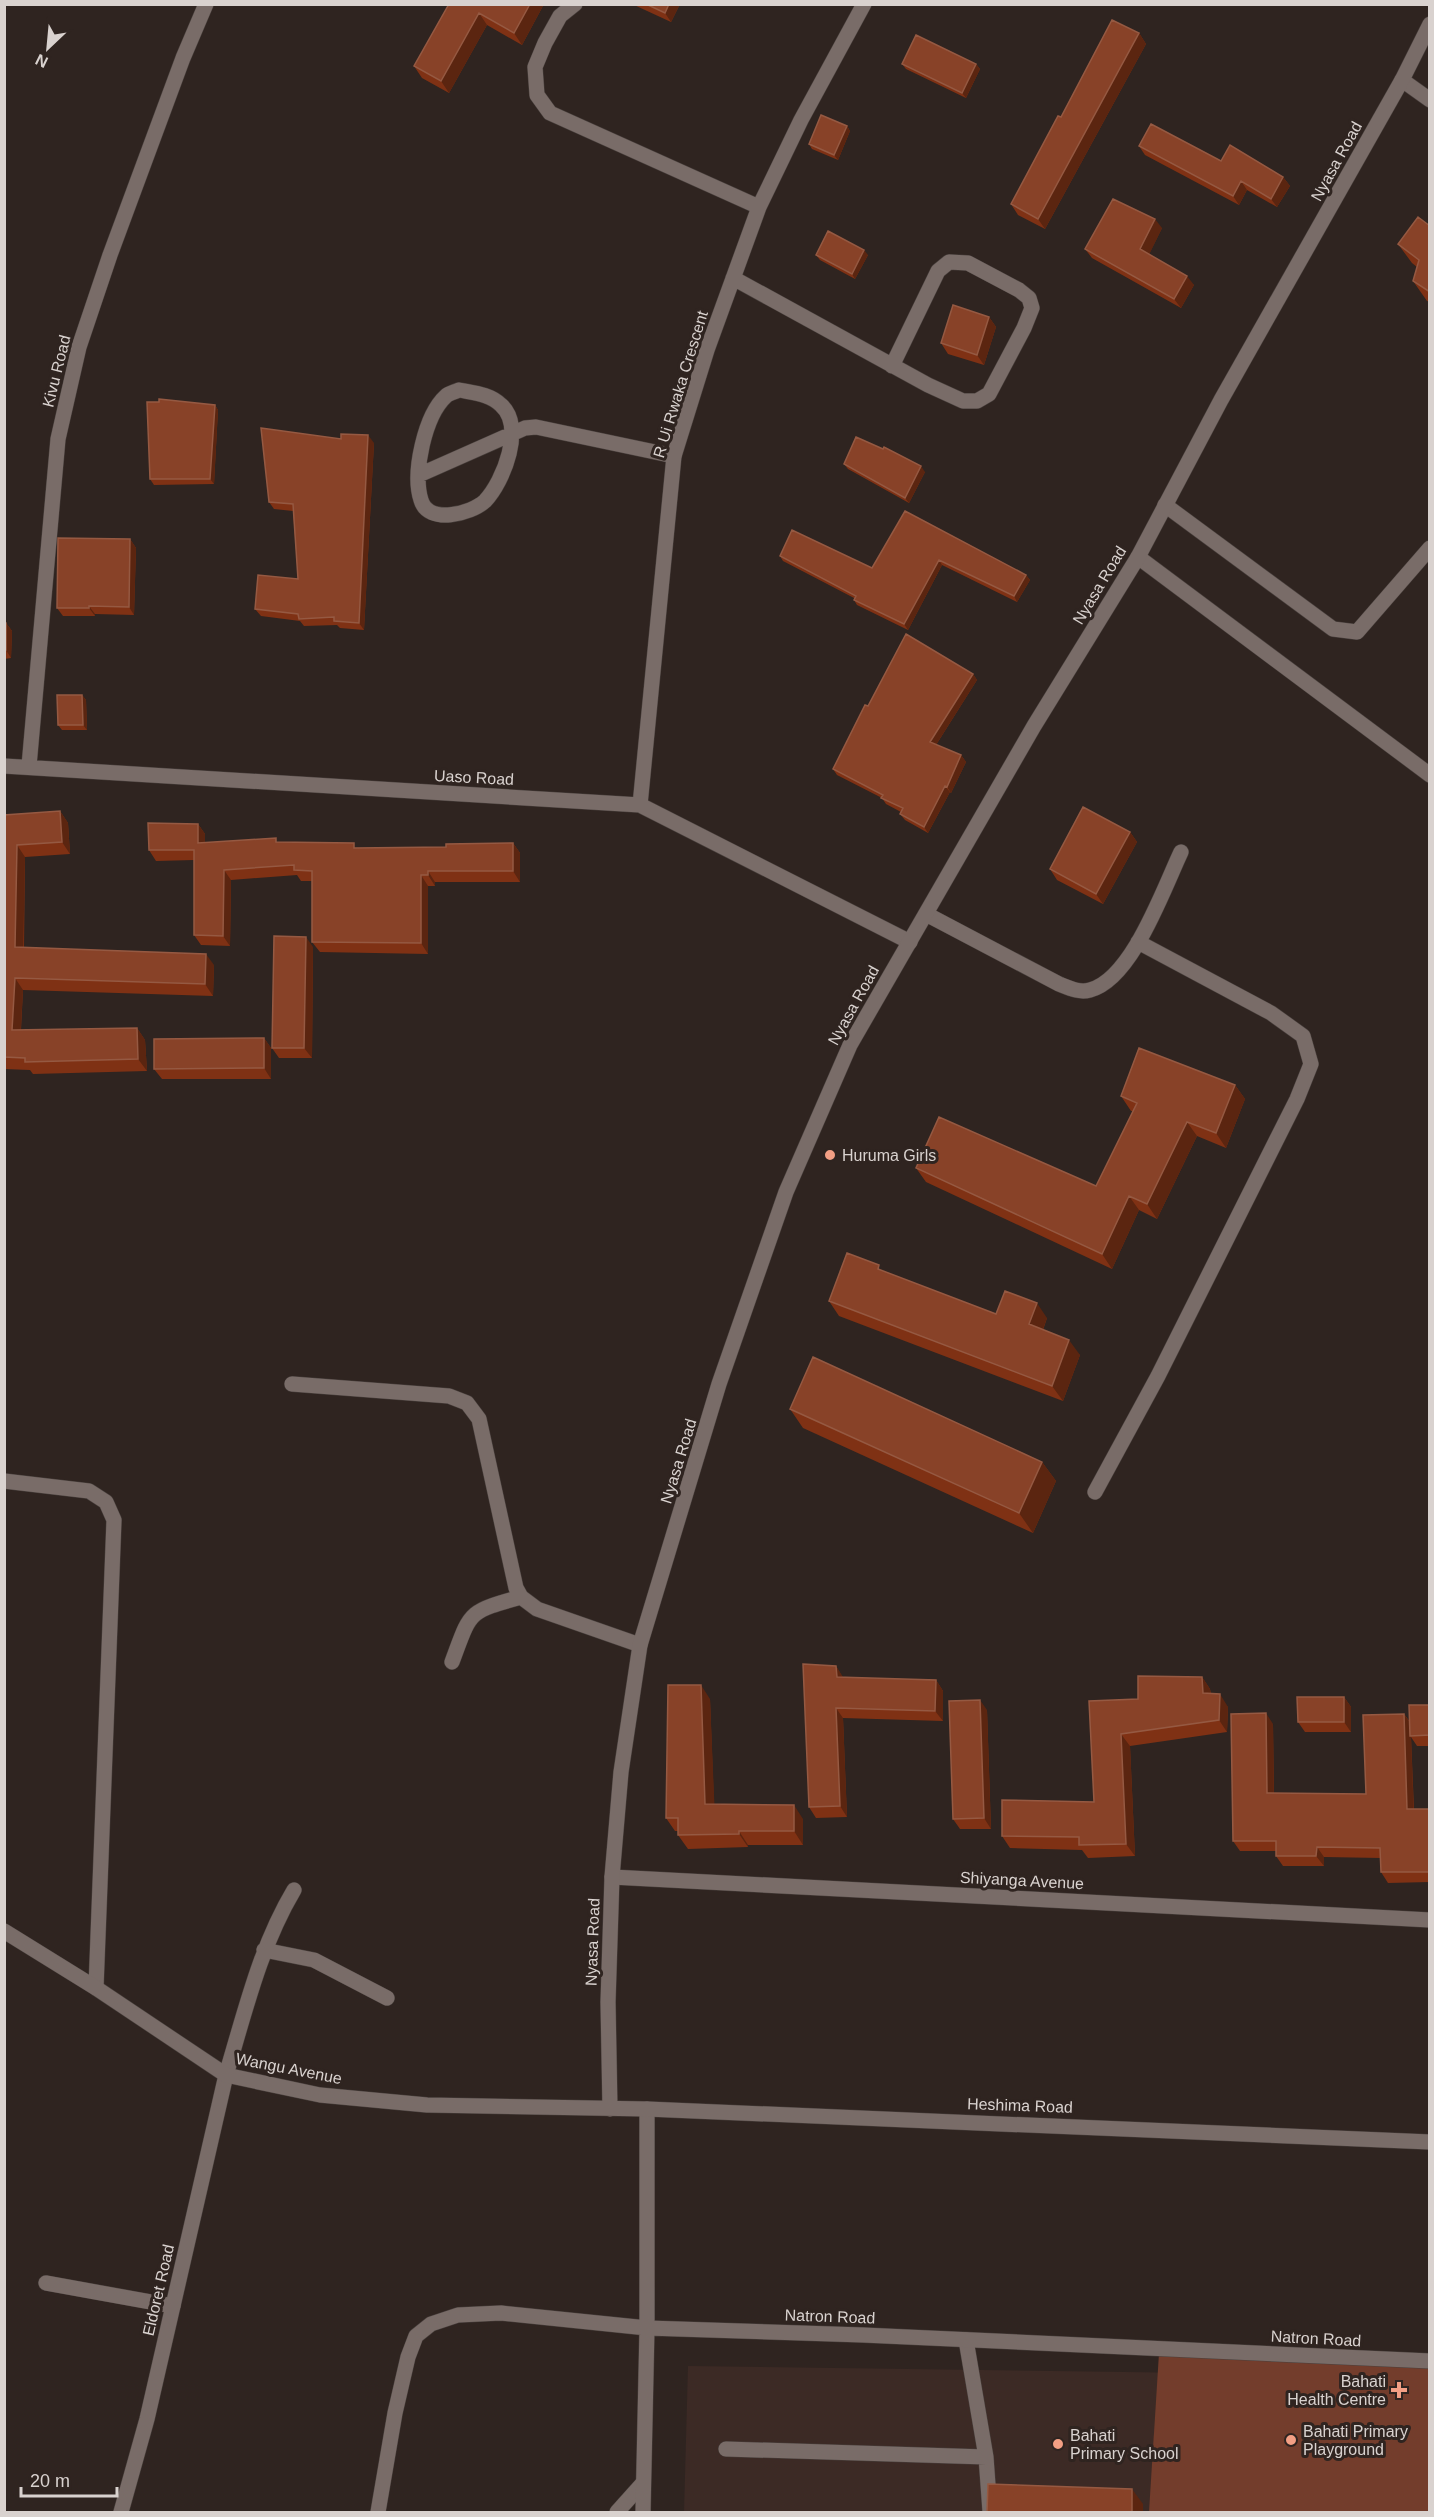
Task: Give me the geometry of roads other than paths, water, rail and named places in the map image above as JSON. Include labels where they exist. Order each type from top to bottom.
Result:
[{"type":"street","name":"Kivu Road","points":[[29,766],[58,439],[79,347],[110,255],[183,58],[206,4]]},
{"type":"street","points":[[575,4],[560,16],[535,67],[537,95],[549,113],[759,207]]},
{"type":"street","name":"R Ui Rwaka Crescent","points":[[640,805],[674,456],[759,207],[801,120],[864,4]]},
{"type":"street","name":"Nyasa Road","points":[[610,2109],[608,2002],[612,1877],[621,1772],[640,1645],[719,1384],[786,1192],[850,1045],[1034,726],[1138,557],[1221,400],[1402,80],[1430,24]]},
{"type":"street","points":[[1402,80],[1430,100]]},
{"type":"street","points":[[733,278],[928,386],[963,401],[977,401],[989,394],[1024,328],[1032,308],[1029,298],[1019,290],[968,263],[949,262],[938,272],[892,366]]},
{"type":"street","points":[[459,390],[489,396],[508,413],[514,433],[500,476],[485,501],[470,511],[443,515],[427,509],[420,499],[419,475],[419,452],[447,396],[459,390]]},
{"type":"street","points":[[419,475],[525,428],[548,428],[674,456]]},
{"type":"street","points":[[1165,506],[1334,629],[1357,632],[1430,548]]},
{"type":"street","points":[[1138,557],[1430,776]]},
{"type":"street","name":"Uaso Road","points":[[4,766],[640,805],[910,942]]},
{"type":"street","points":[[926,914],[1073,990],[1089,990],[1104,984],[1131,958],[1181,852]]},
{"type":"street","points":[[1095,1492],[1169,1355],[1298,1099],[1311,1064],[1303,1036],[1271,1013],[1138,942]]},
{"type":"street","points":[[292,1384],[449,1396],[471,1406],[479,1419],[516,1588],[521,1597],[537,1610],[640,1645]]},
{"type":"street","points":[[4,1481],[89,1491],[106,1502],[114,1520],[96,1988]]},
{"type":"street","points":[[452,1662],[467,1623],[475,1613],[486,1607],[521,1597]]},
{"type":"street","name":"Shiyanga Avenue","points":[[612,1877],[1430,1920]]},
{"type":"street","name":"Eldoret Road","points":[[121,2512],[147,2419],[226,2074],[264,1950],[274,1924],[294,1890]]},
{"type":"street","name":"Wangu Avenue","points":[[4,1931],[96,1988],[226,2074],[320,2095],[415,2104],[610,2109]]},
{"type":"street","points":[[264,1950],[285,1952],[314,1960],[387,1998]]},
{"type":"street","name":"Heshima Road","points":[[610,2109],[1430,2142]]},
{"type":"street","points":[[642,2512],[647,2328],[647,2109]]},
{"type":"street","points":[[46,2283],[173,2306]]},
{"type":"street","name":"Natron Road","points":[[378,2512],[395,2413],[408,2356],[416,2336],[430,2324],[458,2315],[501,2313],[647,2328],[1430,2361]]},
{"type":"street","points":[[966,2340],[986,2457],[991,2498],[990,2512]]},
{"type":"street","points":[[726,2449],[986,2457]]},
{"type":"street","points":[[617,2512],[643,2483]]},
{"type":"place","name":"Huruma Girls","points":[[830,1155]]},
{"type":"place","name":"Bahati Health Centre","points":[[1399,2390]]},
{"type":"place","name":"Bahati Primary Playground","points":[[1291,2440]]},
{"type":"place","name":"Bahati Primary School","points":[[1058,2444]]}]
